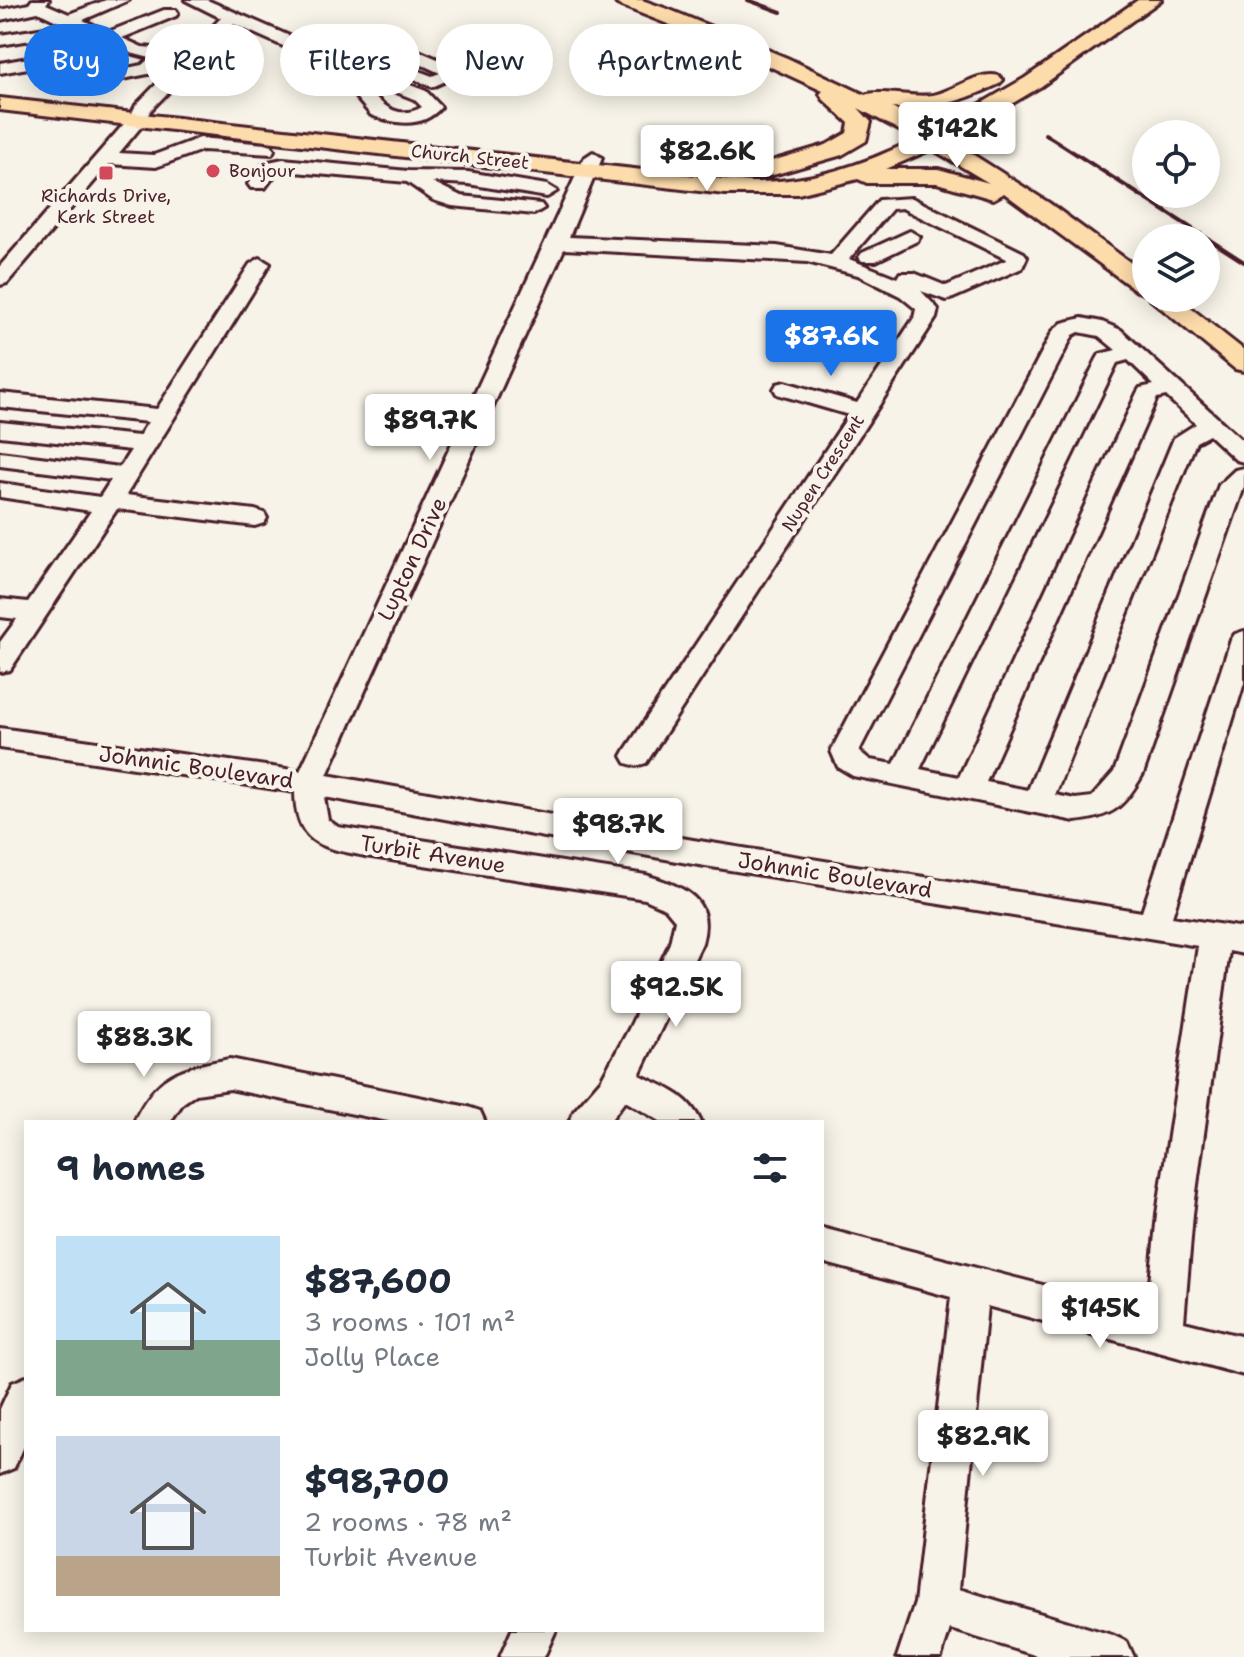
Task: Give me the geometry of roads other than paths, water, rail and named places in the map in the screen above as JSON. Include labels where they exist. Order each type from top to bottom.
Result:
[{"type":"main road","points":[[624,0],[805,76],[908,126],[1046,211]]},
{"type":"main road","name":"Church Street","points":[[0,104],[140,114],[590,164],[751,189],[821,183],[870,167],[986,110],[1151,0]]},
{"type":"main road","points":[[759,172],[834,150],[849,143],[860,132],[860,122],[848,108],[805,76]]},
{"type":"main road","name":"Church Street","points":[[0,91],[140,114],[272,142],[590,164],[759,172],[813,164],[908,126],[998,76],[950,99],[910,105],[872,98],[805,76]]},
{"type":"main road","points":[[986,110],[968,130],[967,143],[988,166],[1132,276]]},
{"type":"main road","points":[[821,183],[881,175],[938,176],[969,183],[1046,211]]},
{"type":"main road","points":[[1180,312],[1244,363]]},
{"type":"street","points":[[0,40],[75,23],[121,0]]},
{"type":"street","points":[[193,0],[280,38]]},
{"type":"street","points":[[0,15],[41,4],[75,23]]},
{"type":"street","points":[[129,35],[170,13]]},
{"type":"street","points":[[224,24],[232,16]]},
{"type":"street","points":[[420,57],[455,73],[432,82],[420,79]]},
{"type":"street","points":[[0,68],[24,63]]},
{"type":"street","points":[[364,96],[377,111],[386,115],[419,116],[432,107],[420,95]]},
{"type":"street","points":[[0,279],[156,96]]},
{"type":"street","points":[[105,158],[156,161],[200,144],[272,142],[253,178],[278,165],[468,178],[547,191]]},
{"type":"street","points":[[413,176],[430,153]]},
{"type":"street","name":"Lupton Drive","points":[[309,783],[590,164]]},
{"type":"street","points":[[413,176],[440,196],[459,202],[534,208]]},
{"type":"street","points":[[905,202],[1017,257],[1015,264],[946,294],[936,292],[869,257],[842,253],[886,204],[905,202]]},
{"type":"street","points":[[869,257],[910,237]]},
{"type":"street","name":"Nupen Crescent","points":[[557,242],[652,249],[842,253],[918,299],[927,309],[925,318],[636,756]]},
{"type":"street","points":[[0,663],[108,503],[260,264]]},
{"type":"street","points":[[1244,455],[1113,335],[1100,327],[1073,325],[1064,331],[845,751],[848,760],[863,769],[1075,810],[1101,807],[1110,801],[1128,774],[1231,485],[1244,475]]},
{"type":"street","points":[[902,777],[1108,359],[1133,352]]},
{"type":"street","points":[[968,789],[1148,393],[1171,388]]},
{"type":"street","points":[[785,389],[863,412]]},
{"type":"street","points":[[0,400],[163,417]]},
{"type":"street","points":[[1037,803],[1186,438],[1211,425]]},
{"type":"street","points":[[0,429],[146,444]]},
{"type":"street","points":[[0,459],[126,475]]},
{"type":"street","points":[[0,490],[255,518]]},
{"type":"street","points":[[0,608],[35,612]]},
{"type":"street","points":[[1153,926],[1244,640]]},
{"type":"street","name":"Johnnic Boulevard","points":[[0,738],[309,783],[693,852],[1230,938]]},
{"type":"street","name":"Turbit Avenue","points":[[309,783],[310,818],[315,828],[331,836],[365,844],[646,887],[672,895],[687,909],[693,927],[618,1081]]},
{"type":"street","points":[[1164,1335],[1175,1214],[1230,938]]},
{"type":"street","points":[[152,1120],[171,1092],[189,1081],[208,1075],[248,1077],[458,1120]]},
{"type":"street","points":[[599,1119],[618,1081],[669,1106],[682,1120]]},
{"type":"street","points":[[824,1246],[1244,1356]]},
{"type":"street","points":[[919,1657],[936,1603],[971,1283]]},
{"type":"street","points":[[0,1454],[24,1401]]},
{"type":"street","points":[[936,1603],[1112,1657]]},
{"type":"street","points":[[522,1657],[533,1632]]},
{"type":"railway","points":[[748,0],[781,12]]},
{"type":"railway","points":[[1045,134],[1244,262]]},
{"type":"place","name":"Bonjour","points":[[213,171]]},
{"type":"place","name":"Richards Drive, Kerk Street","points":[[106,173]]}]
